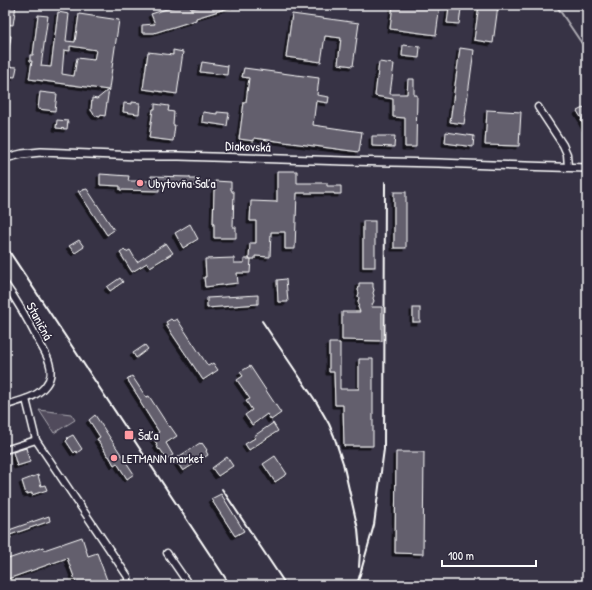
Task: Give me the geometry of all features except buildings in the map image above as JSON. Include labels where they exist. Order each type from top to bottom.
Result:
[{"type":"street","points":[[538,107],[563,145],[567,154],[568,167]]},
{"type":"street","name":"Diakovská","points":[[5,158],[41,152],[587,168]]},
{"type":"street","name":"Staničná","points":[[5,284],[15,298],[50,363],[51,375],[46,386],[38,393],[26,399]]},
{"type":"street","points":[[5,406],[26,399],[36,440],[128,578],[128,585]]},
{"type":"street","points":[[5,450],[36,440]]},
{"type":"street","points":[[168,553],[189,585]]},
{"type":"shaded area","points":[[39,410],[71,414],[75,420],[54,433]]},
{"type":"waterway","points":[[556,5],[587,51]]},
{"type":"railway","points":[[357,585],[374,525],[384,449],[385,182]]},
{"type":"railway","points":[[5,245],[230,585]]},
{"type":"railway","points":[[262,321],[317,403],[334,436],[343,463],[358,529],[360,551],[359,567]]},
{"type":"railway","points":[[222,489],[286,585]]},
{"type":"place","name":"Ubytovňa Šaľa","points":[[140,183]]},
{"type":"place","name":"Šaľa","points":[[129,435]]},
{"type":"place","name":"LETMANN market","points":[[114,458]]}]
